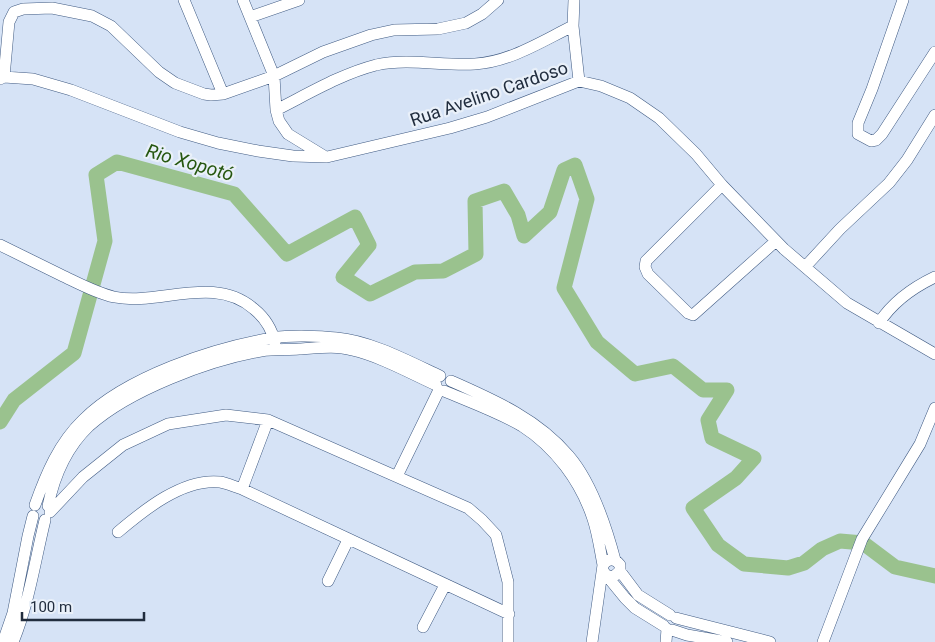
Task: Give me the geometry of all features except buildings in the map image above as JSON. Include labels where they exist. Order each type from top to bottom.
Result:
[{"type":"street","points":[[184,0],[223,94]]},
{"type":"street","points":[[244,0],[274,76],[276,110],[279,121],[288,134],[327,157]]},
{"type":"street","points":[[250,17],[299,0]]},
{"type":"street","points":[[2,78],[11,17],[14,12],[23,9],[52,8],[92,16],[112,26],[159,72],[175,83],[204,94],[223,94],[274,76],[323,52],[371,35],[394,30],[438,29],[466,23],[482,14],[498,0]]},
{"type":"street","points":[[574,0],[573,26],[578,81]]},
{"type":"street","points":[[903,0],[858,123],[858,134],[871,141],[876,140],[882,134],[935,52]]},
{"type":"street","points":[[276,110],[332,81],[377,65],[414,62],[462,65],[484,63],[522,52],[573,26]]},
{"type":"street","name":"Rua Avelino Cardoso","points":[[2,78],[33,79],[70,90],[180,132],[218,143],[293,156],[327,157],[450,128],[487,117],[578,81],[601,86],[622,93],[659,118],[696,154],[722,185],[776,241],[847,303],[935,354]]},
{"type":"street","points":[[806,267],[840,229],[890,183],[935,115]]},
{"type":"street","points":[[722,185],[645,264],[648,274],[688,314],[693,315],[776,241]]},
{"type":"street","points":[[0,245],[85,287],[116,297],[136,298],[206,292],[231,296],[246,302],[267,322],[266,343]]},
{"type":"street","points":[[880,323],[901,300],[935,277]]},
{"type":"street","points":[[3,642],[13,613],[28,536],[46,474],[63,445],[82,421],[103,402],[152,375],[201,355],[266,343],[338,338],[368,345],[521,426],[552,450],[577,486],[593,519],[604,570],[625,598],[635,608],[668,628],[687,635],[727,642]]},
{"type":"street","points":[[266,343],[276,350],[332,347],[352,350],[516,413],[553,438],[570,457],[598,506],[615,560],[620,564],[620,571],[638,595],[673,617],[770,642]]},
{"type":"street","points":[[13,642],[29,594],[52,488],[59,468],[74,444],[88,427],[111,409],[167,380],[266,343]]},
{"type":"street","points":[[398,476],[442,385]]},
{"type":"street","points":[[823,642],[862,539],[915,452],[935,408]]},
{"type":"street","points":[[34,511],[38,520],[48,513],[83,477],[122,444],[168,424],[226,415],[268,420],[468,508],[482,520],[496,536],[508,582],[508,642]]},
{"type":"street","points":[[242,489],[268,420]]},
{"type":"street","points":[[118,532],[140,514],[170,494],[196,483],[220,482],[242,489],[509,614]]},
{"type":"street","points":[[34,511],[43,503],[48,513]]},
{"type":"street","points":[[328,581],[348,540]]},
{"type":"street","points":[[592,642],[598,593],[604,570],[608,560],[615,560]]},
{"type":"street","points":[[604,570],[613,577],[620,571]]},
{"type":"street","points":[[423,627],[445,585]]},
{"type":"street","points":[[668,628],[677,624],[673,617]]},
{"type":"street","points":[[666,642],[668,628]]},
{"type":"waterway","name":"Rio Xopotó","points":[[0,422],[14,400],[74,353],[105,241],[96,175],[117,162],[234,194],[287,254],[355,217],[369,245],[343,277],[370,294],[415,272],[443,271],[476,254],[475,201],[504,191],[518,215],[524,236],[550,212],[564,170],[575,165],[587,199],[564,288],[597,342],[635,374],[673,366],[703,390],[727,390],[708,420],[712,438],[754,458],[736,478],[693,508],[718,545],[744,564],[788,568],[804,563],[822,549],[840,541],[863,543],[895,567],[935,576]]}]
